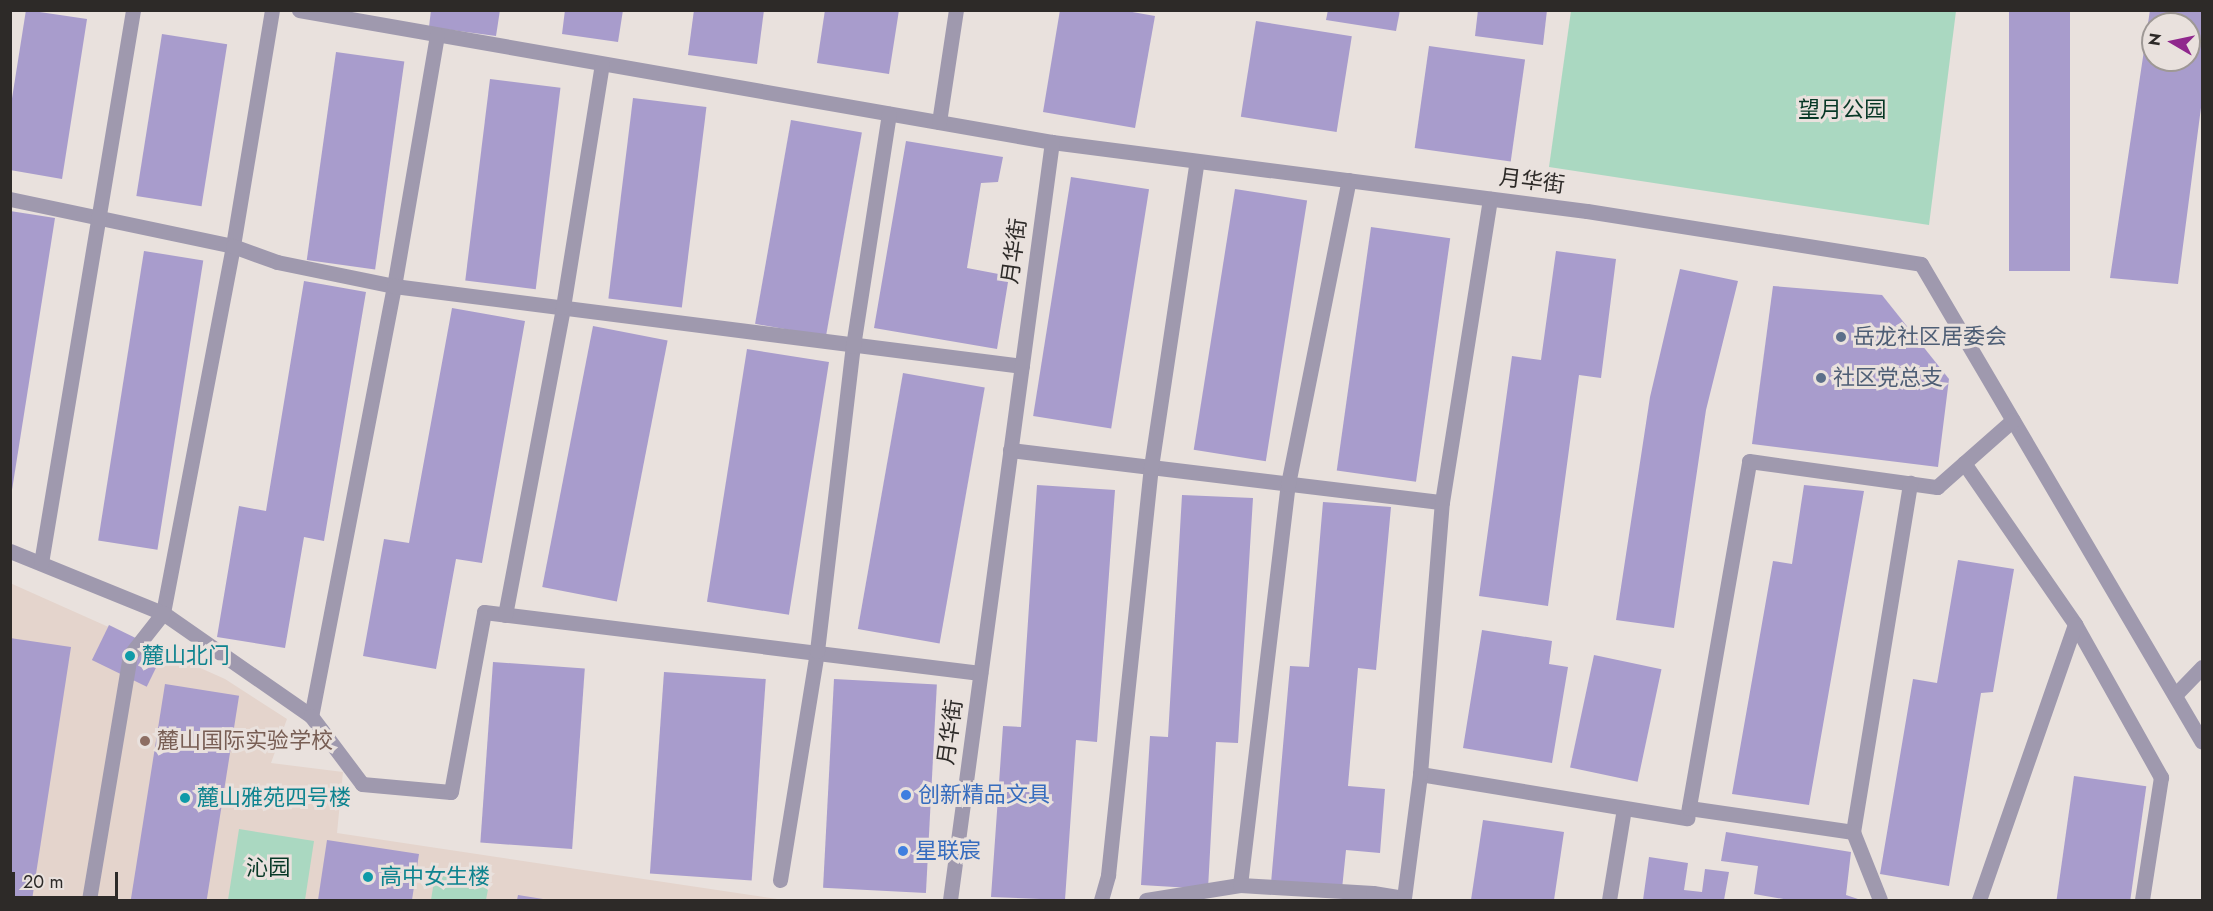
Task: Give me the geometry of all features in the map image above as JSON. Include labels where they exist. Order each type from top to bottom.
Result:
[{"type":"street","points":[[41,563],[134,10]]},
{"type":"street","points":[[89,900],[130,655],[163,613],[233,246],[272,10]]},
{"type":"street","points":[[299,10],[1052,142]]},
{"type":"street","points":[[939,122],[956,10]]},
{"type":"street","points":[[311,716],[394,286],[436,35]]},
{"type":"street","points":[[505,615],[563,307],[602,64]]},
{"type":"street","points":[[780,880],[817,651],[854,346],[889,114]]},
{"type":"street","name":"月华街","points":[[950,900],[1052,142],[1587,211],[1921,264],[2013,420]]},
{"type":"street","points":[[1101,900],[1108,875],[1151,467],[1197,161]]},
{"type":"street","points":[[1240,885],[1288,484],[1349,180]]},
{"type":"street","points":[[1146,900],[1240,885],[1373,893],[1404,898],[1420,774],[1442,502],[1490,198]]},
{"type":"street","points":[[10,199],[233,246],[277,262],[394,286],[1022,366]]},
{"type":"street","points":[[1420,774],[1687,818],[1749,460],[1936,487],[2013,420],[2202,742]]},
{"type":"street","points":[[1010,450],[1442,502]]},
{"type":"street","points":[[1964,463],[2075,624],[2161,777],[2142,900]]},
{"type":"street","points":[[1880,900],[1853,832],[1910,483]]},
{"type":"street","points":[[10,551],[163,613],[311,716],[362,784],[450,792],[484,612],[817,651],[980,674]]},
{"type":"street","points":[[1979,900],[2075,624]]},
{"type":"street","points":[[2175,694],[2202,667]]},
{"type":"street","points":[[1609,900],[1624,808]]},
{"type":"street","points":[[1689,808],[1853,832]]},
{"type":"shaded area","name":"麓山国际实验学校","points":[[10,583],[225,679],[287,719],[271,763],[343,772],[337,833],[784,900],[11,900]]},
{"type":"green space","name":"望月公园","points":[[1571,11],[1956,11],[1929,225],[1549,167]]},
{"type":"green space","name":"沁园","points":[[239,829],[314,841],[305,900],[228,900]]},
{"type":"green space","points":[[435,875],[489,884],[486,900],[431,900]]},
{"type":"building","points":[[26,10],[87,19],[62,179],[10,170],[10,111]]},
{"type":"building","points":[[431,10],[500,10],[496,36],[429,27]]},
{"type":"building","points":[[565,10],[623,10],[618,42],[562,34]]},
{"type":"building","points":[[694,10],[764,10],[757,64],[688,55]]},
{"type":"building","points":[[825,10],[899,10],[889,74],[817,63]]},
{"type":"building","points":[[1060,10],[1121,10],[1155,16],[1135,128],[1043,112]]},
{"type":"building","points":[[1328,10],[1400,10],[1396,31],[1326,20]]},
{"type":"building","points":[[1478,10],[1547,10],[1543,45],[1475,36]]},
{"type":"building","points":[[2009,10],[2070,10],[2070,271],[2009,271]]},
{"type":"building","points":[[2150,10],[2202,10],[2202,100],[2178,284],[2110,278],[2141,70],[2201,72],[2201,12],[2150,12]]},
{"type":"building","points":[[1256,21],[1352,36],[1337,132],[1241,117]]},
{"type":"building","points":[[162,34],[227,44],[202,206],[136,196]]},
{"type":"building","points":[[1429,46],[1525,59],[1511,161],[1415,148]]},
{"type":"building","points":[[336,52],[404,62],[375,270],[307,260]]},
{"type":"building","points":[[490,79],[560,88],[536,289],[465,280]]},
{"type":"building","points":[[633,98],[706,107],[682,308],[608,298]]},
{"type":"building","points":[[791,120],[862,133],[826,336],[755,324]]},
{"type":"building","points":[[906,141],[1003,157],[998,182],[981,183],[967,268],[1009,276],[997,349],[874,328]]},
{"type":"building","points":[[1071,177],[1149,189],[1111,428],[1033,416]]},
{"type":"building","points":[[1235,189],[1307,200],[1266,461],[1194,450]]},
{"type":"building","points":[[10,211],[55,218],[12,490],[10,490]]},
{"type":"building","points":[[1371,227],[1450,238],[1416,482],[1337,471]]},
{"type":"building","points":[[144,251],[203,260],[157,550],[98,540]]},
{"type":"building","points":[[1556,251],[1616,259],[1601,378],[1579,375],[1548,606],[1479,596],[1512,356],[1541,360]]},
{"type":"building","points":[[1680,269],[1738,281],[1706,410],[1674,628],[1616,620],[1650,397]]},
{"type":"building","points":[[304,281],[366,292],[324,541],[304,537],[285,648],[217,637],[239,506],[266,511]]},
{"type":"building","name":"岳龙社区居委会","points":[[1773,286],[1882,295],[1949,379],[1938,467],[1752,444]]},
{"type":"building","points":[[452,308],[525,321],[482,563],[456,559],[436,669],[363,656],[384,539],[409,543]]},
{"type":"building","points":[[593,326],[668,341],[617,602],[542,587]]},
{"type":"building","points":[[747,349],[829,362],[789,615],[707,602]]},
{"type":"building","points":[[903,373],[985,387],[940,643],[858,629]]},
{"type":"building","points":[[1037,485],[1115,490],[1097,742],[1076,740],[1065,900],[991,897],[1003,726],[1021,727]]},
{"type":"building","points":[[1804,485],[1864,491],[1809,805],[1732,794],[1773,561],[1792,564]]},
{"type":"building","points":[[1182,495],[1253,498],[1238,743],[1216,742],[1208,889],[1141,885],[1150,736],[1168,737]]},
{"type":"building","points":[[1323,502],[1391,507],[1376,670],[1358,668],[1348,786],[1385,789],[1380,853],[1346,850],[1342,889],[1271,883],[1290,666],[1309,667]]},
{"type":"building","points":[[1958,560],[2014,569],[1993,692],[1981,693],[1949,886],[1880,874],[1913,679],[1937,683]]},
{"type":"building","name":"麓山北门","points":[[109,625],[164,652],[147,687],[92,660]]},
{"type":"building","points":[[1482,630],[1552,641],[1549,664],[1568,667],[1552,763],[1463,748]]},
{"type":"building","points":[[10,638],[71,647],[32,900],[10,900]]},
{"type":"building","points":[[1594,655],[1661,669],[1638,782],[1570,767]]},
{"type":"building","points":[[493,662],[585,668],[572,849],[480,843]]},
{"type":"building","points":[[664,672],[766,679],[752,881],[650,874]]},
{"type":"building","points":[[834,679],[937,684],[926,893],[823,888]]},
{"type":"building","name":"麓山雅苑四号楼","points":[[165,684],[239,696],[207,900],[131,900]]},
{"type":"building","points":[[2074,776],[2146,786],[2130,900],[2057,900]]},
{"type":"building","points":[[1483,820],[1564,832],[1554,900],[1471,900]]},
{"type":"building","points":[[1726,832],[1851,852],[1846,895],[1861,900],[1789,900],[1754,894],[1758,866],[1721,861]]},
{"type":"building","name":"高中女生楼","points":[[327,840],[419,854],[412,900],[318,900]]},
{"type":"building","points":[[1649,857],[1688,863],[1684,890],[1702,892],[1705,869],[1729,872],[1724,900],[1643,900]]},
{"type":"building","points":[[518,895],[543,899],[543,900],[517,900]]},
{"type":"place","name":"岳龙社区居委会","points":[[1841,337]]},
{"type":"place","name":"社区党总支","points":[[1821,378]]},
{"type":"place","name":"麓山北门","points":[[130,656]]},
{"type":"place","name":"麓山国际实验学校","points":[[145,741]]},
{"type":"place","name":"创新精品文具","points":[[906,795]]},
{"type":"place","name":"麓山雅苑四号楼","points":[[185,798]]},
{"type":"place","name":"星联宸","points":[[903,851]]},
{"type":"place","name":"高中女生楼","points":[[368,877]]}]
